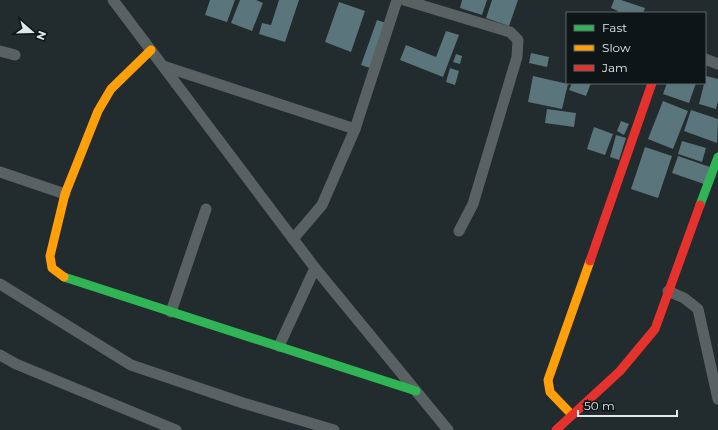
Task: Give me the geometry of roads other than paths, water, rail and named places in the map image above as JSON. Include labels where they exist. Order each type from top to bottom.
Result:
[{"type":"street","points":[[113,0],[315,268],[448,430]]},
{"type":"street","points":[[121,11],[125,0]]},
{"type":"street","points":[[293,239],[322,205],[355,129],[397,0]]},
{"type":"street","points":[[404,0],[510,32],[518,40],[517,57],[473,204],[459,231]]},
{"type":"street","points":[[151,50],[111,89],[98,111],[65,194],[50,256],[52,268],[62,276],[416,391]]},
{"type":"street","points":[[0,51],[15,55]]},
{"type":"street","points":[[706,59],[718,64]]},
{"type":"street","points":[[163,66],[355,129]]},
{"type":"street","points":[[572,415],[550,392],[548,380],[652,84]]},
{"type":"street","points":[[556,430],[620,371],[655,329],[718,157]]},
{"type":"street","points":[[0,172],[65,194]]},
{"type":"street","points":[[171,312],[206,209]]},
{"type":"street","points":[[279,346],[315,268]]},
{"type":"street","points":[[0,284],[131,365],[243,403],[334,430]]},
{"type":"street","points":[[668,291],[684,298],[698,309],[718,399]]},
{"type":"street","points":[[0,355],[16,364],[176,430]]}]
